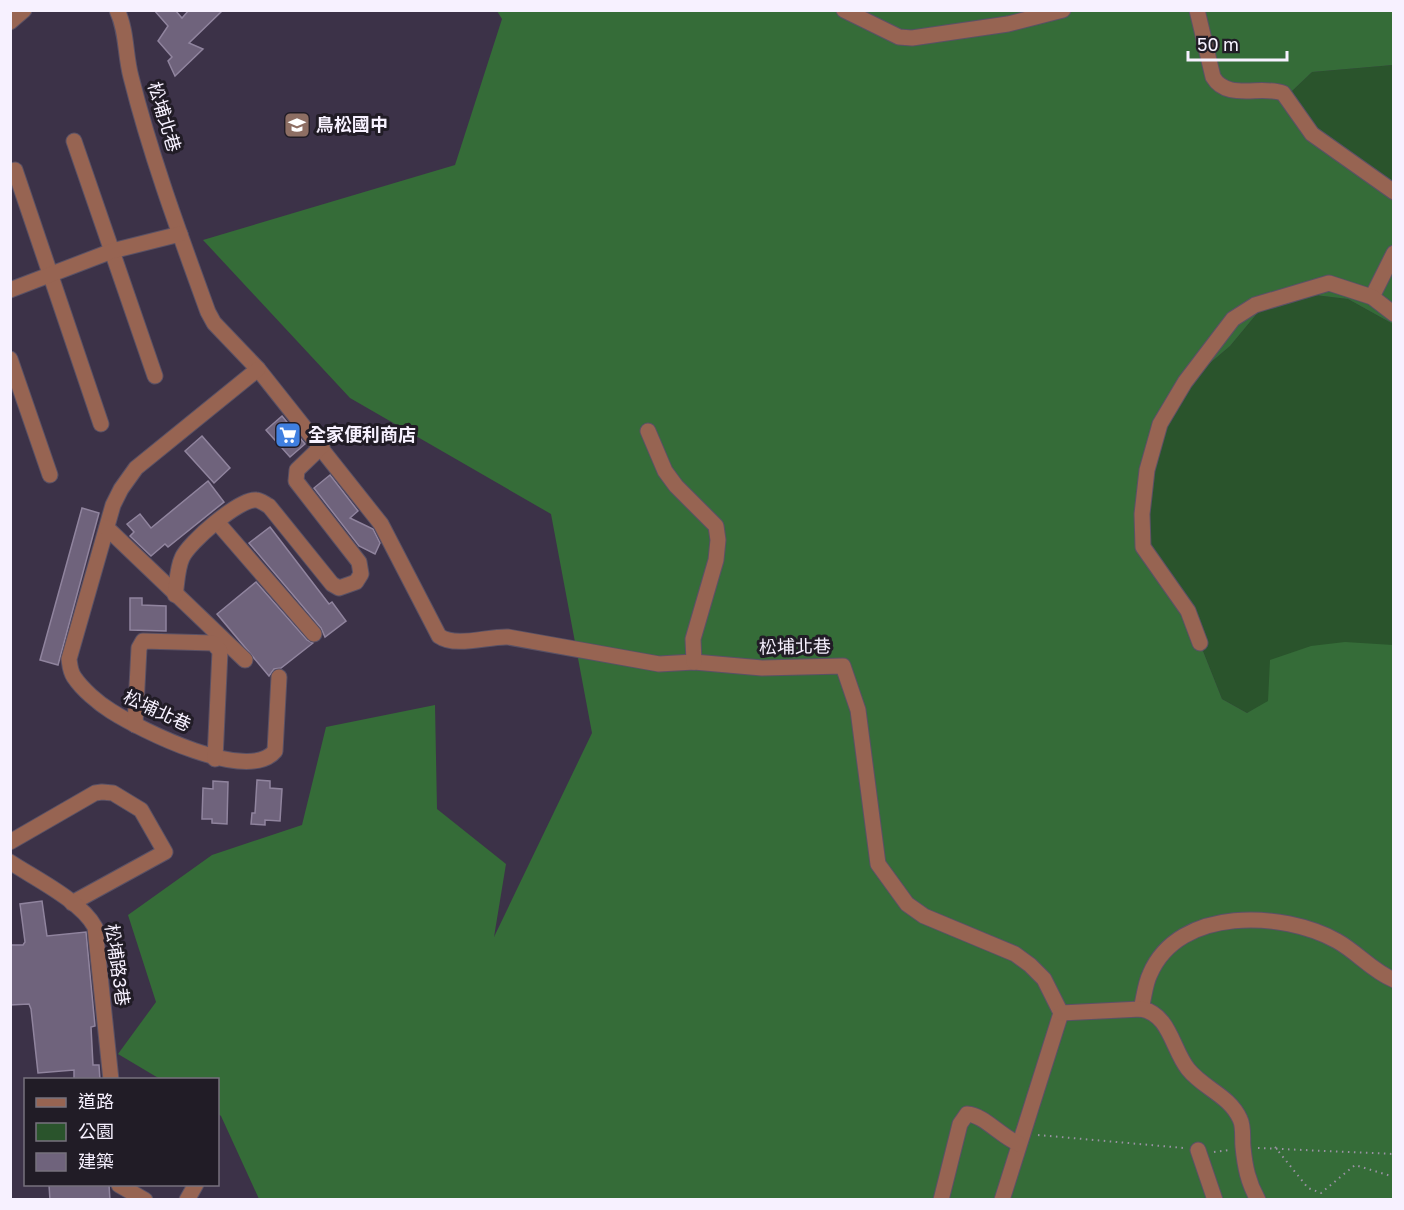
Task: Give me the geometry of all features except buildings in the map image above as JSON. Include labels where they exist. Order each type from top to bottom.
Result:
[{"type":"street","points":[[10,22],[24,10]]},
{"type":"street","name":"松埔北巷","points":[[117,10],[122,22],[131,76],[180,234],[214,324],[258,369],[322,446],[381,524],[440,636],[446,641],[508,637],[659,664],[694,662],[762,668],[843,666],[858,710],[878,864],[907,904],[924,916],[1015,954],[1030,965],[1044,979],[1060,1013]]},
{"type":"street","points":[[844,10],[899,37],[912,38],[1008,24],[1063,10]]},
{"type":"street","points":[[1197,10],[1213,77],[1218,85],[1231,90],[1283,93],[1312,134],[1394,192]]},
{"type":"street","points":[[74,141],[155,376]]},
{"type":"street","points":[[15,170],[101,424]]},
{"type":"street","points":[[10,290],[112,252],[180,234]]},
{"type":"street","points":[[1372,297],[1394,253]]},
{"type":"street","points":[[1200,643],[1188,611],[1143,547],[1142,514],[1147,470],[1160,424],[1185,382],[1233,319],[1256,305],[1319,284],[1329,283],[1372,297],[1394,314]]},
{"type":"street","points":[[10,359],[50,475]]},
{"type":"street","name":"松埔北巷","points":[[258,369],[136,468],[121,489],[106,528],[69,659],[70,670],[79,683],[109,710],[215,759],[261,761],[275,751],[279,677]]},
{"type":"street","points":[[648,431],[665,471],[675,486],[716,526],[718,540],[716,561],[693,639],[694,662]]},
{"type":"street","points":[[175,595],[182,558],[217,522],[248,501],[256,500],[268,506],[332,584],[339,588],[356,582],[361,574],[359,562],[296,482],[297,470],[322,446]]},
{"type":"street","points":[[217,522],[314,634]]},
{"type":"street","points":[[106,528],[245,660]]},
{"type":"street","points":[[135,724],[139,648],[143,641],[213,643],[220,651],[215,759]]},
{"type":"street","points":[[10,842],[95,793],[113,793],[141,810],[165,852],[72,903]]},
{"type":"street","name":"松埔路3巷","points":[[10,862],[72,903],[91,919],[95,927],[111,1078]]},
{"type":"street","points":[[1141,1009],[1150,973],[1167,949],[1184,934],[1210,926],[1249,920],[1280,922],[1311,929],[1338,941],[1394,980]]},
{"type":"street","points":[[1002,1200],[1060,1013],[1141,1009],[1161,1019],[1186,1067],[1209,1089],[1225,1097],[1234,1108],[1241,1121],[1247,1180],[1258,1200]]},
{"type":"street","points":[[941,1200],[960,1124],[967,1114],[975,1114],[1006,1139],[1021,1138]]},
{"type":"street","points":[[1198,1150],[1215,1200]]},
{"type":"street","points":[[121,1186],[144,1200]]},
{"type":"street","points":[[187,1200],[195,1186]]},
{"type":"path","points":[[1021,1138],[1216,1153],[1243,1148],[1275,1148],[1394,1154]]},
{"type":"path","points":[[1275,1148],[1308,1188],[1320,1193],[1355,1165],[1394,1177]]},
{"type":"green space","points":[[497,11],[1393,11],[1393,65],[1312,72],[1292,91],[1307,128],[1393,182],[1393,324],[1348,299],[1298,293],[1264,305],[1230,346],[1190,380],[1159,418],[1141,550],[1203,651],[1222,699],[1247,713],[1268,701],[1270,660],[1311,646],[1345,642],[1393,645],[1393,1199],[259,1199],[219,1115],[219,1078],[158,1078],[118,1054],[156,1002],[128,915],[212,855],[302,825],[326,727],[435,705],[437,809],[506,864],[494,937],[592,733],[551,514],[350,398],[203,240],[455,165],[502,19]]},
{"type":"green space","points":[[1393,65],[1393,182],[1391,183],[1307,128],[1292,91],[1312,72]]},
{"type":"green space","points":[[1298,293],[1348,299],[1393,324],[1393,645],[1247,713],[1222,699],[1203,651],[1141,550],[1159,418],[1190,380],[1230,346],[1264,305]]},
{"type":"place","name":"鳥松國中","points":[[297,125]]},
{"type":"place","name":"全家便利商店","points":[[288,435]]}]
